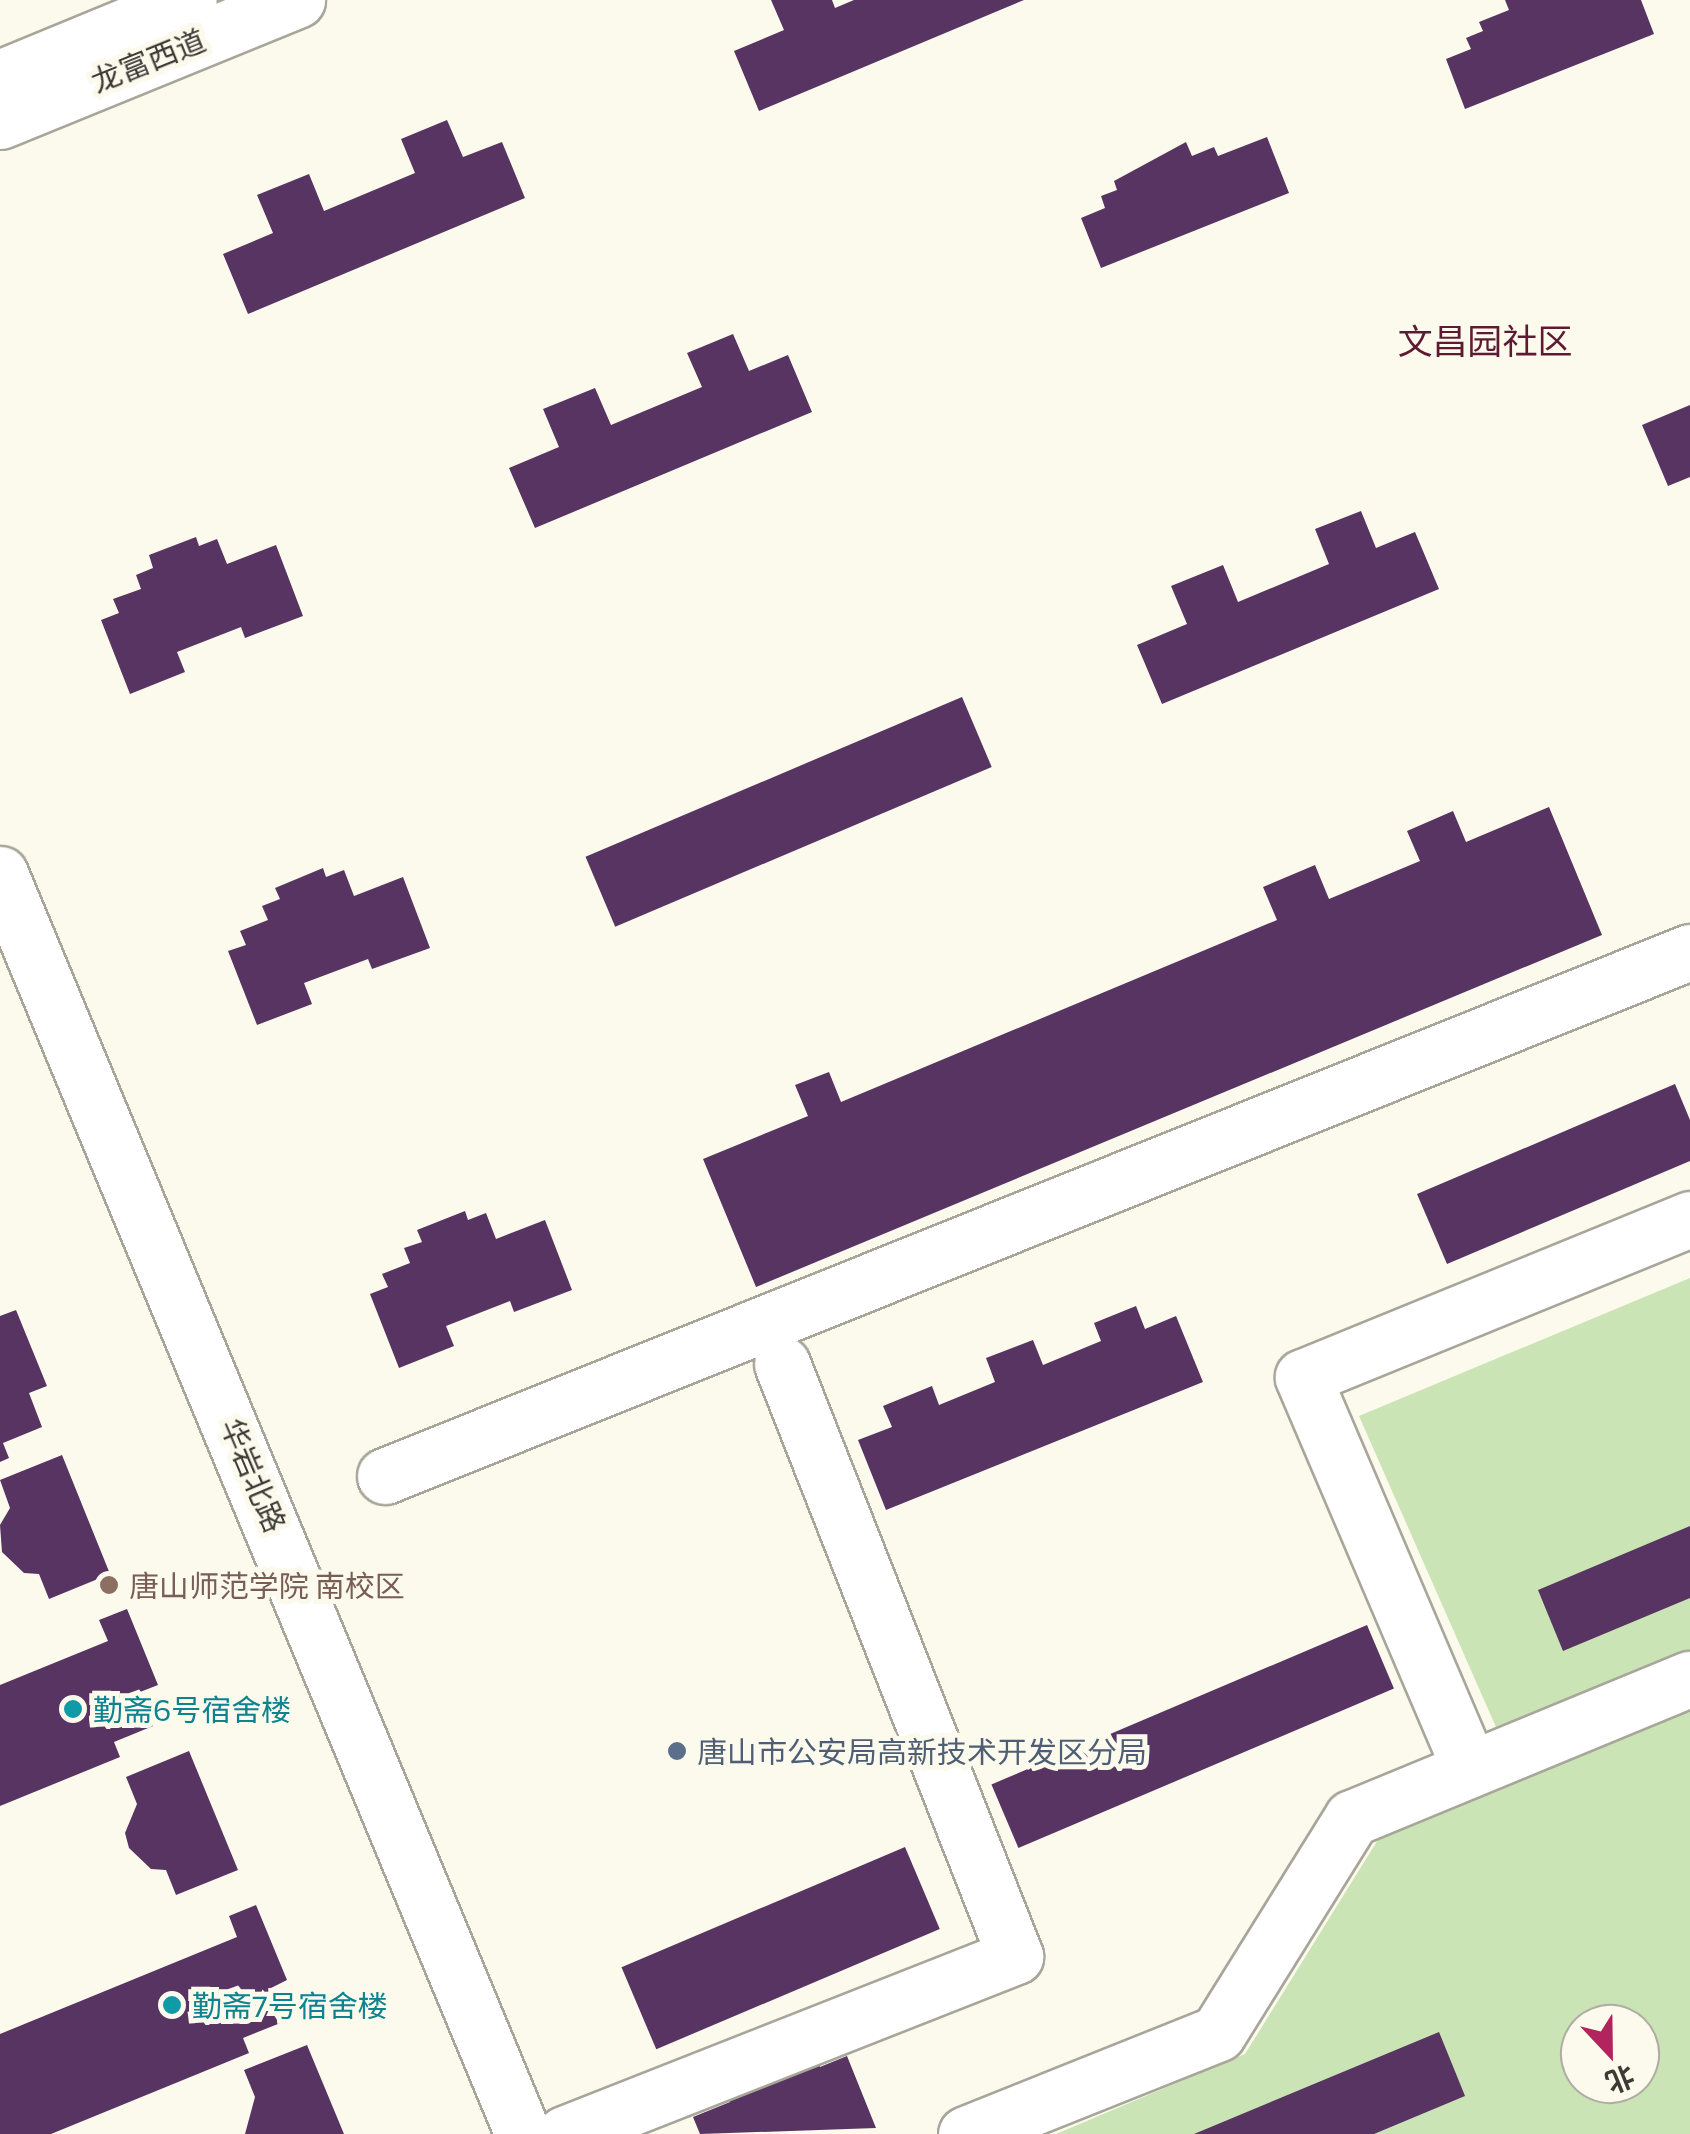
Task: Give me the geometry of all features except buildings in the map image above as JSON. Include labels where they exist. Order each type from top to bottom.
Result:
[{"type":"street","name":"龙富西道","points":[[0,78],[189,0]]},
{"type":"street","name":"龙富西道","points":[[0,121],[296,0]]},
{"type":"street","name":"华岩北路","points":[[0,874],[523,2134]]},
{"type":"street","points":[[385,1476],[1690,952]]},
{"type":"street","points":[[1470,1768],[1302,1377],[1690,1219]]},
{"type":"street","points":[[564,2134],[1015,1956],[782,1364]]},
{"type":"street","points":[[966,2134],[1218,2033],[1352,1818],[1690,1679]]},
{"type":"green space","points":[[1690,1278],[1690,2134],[1056,2134],[1245,2054],[1379,1838],[1518,1777],[1359,1416]]},
{"type":"place","name":"唐山师范学院 南校区","points":[[109,1585]]},
{"type":"place","name":"勤斋6号宿舍楼","points":[[73,1709]]},
{"type":"place","name":"唐山市公安局高新技术开发区分局","points":[[677,1751]]},
{"type":"place","name":"勤斋7号宿舍楼","points":[[172,2005]]},
{"type":"district","name":"文昌园社区","points":[[1485,340]]}]
